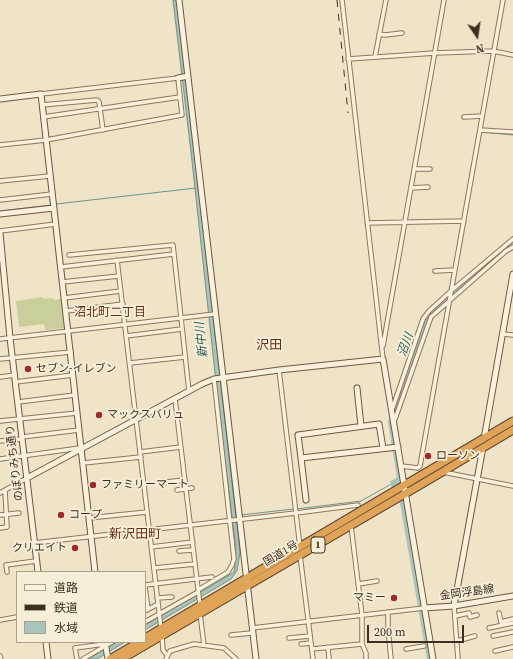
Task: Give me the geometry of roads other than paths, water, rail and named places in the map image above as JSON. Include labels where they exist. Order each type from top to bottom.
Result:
[{"type":"highway","name":"国道1号","points":[[146,641],[200,604],[350,518],[513,421]]},
{"type":"highway","name":"国道1号","points":[[146,638],[200,614],[513,430]]},
{"type":"highway","points":[[108,658],[137,643]]},
{"type":"highway","name":"国道1号","points":[[122,659],[144,643]]},
{"type":"street","points":[[179,0],[256,659]]},
{"type":"street","points":[[342,0],[382,351],[392,412],[395,447],[401,466],[433,659]]},
{"type":"street","points":[[375,57],[386,0]]},
{"type":"street","points":[[382,351],[444,0]]},
{"type":"street","points":[[401,466],[418,468],[420,466],[503,0]]},
{"type":"street","points":[[379,34],[385,35],[402,33]]},
{"type":"street","points":[[348,59],[493,51],[513,55]]},
{"type":"street","points":[[0,99],[188,76]]},
{"type":"street","points":[[0,145],[46,140],[182,116],[178,78]]},
{"type":"street","points":[[41,94],[62,282],[69,331],[95,571]]},
{"type":"street","points":[[43,117],[180,97]]},
{"type":"street","points":[[42,105],[97,100],[99,102],[103,130]]},
{"type":"street","points":[[464,117],[482,116]]},
{"type":"street","points":[[480,130],[513,132]]},
{"type":"street","points":[[414,169],[430,169]]},
{"type":"street","points":[[0,181],[50,176]]},
{"type":"street","points":[[411,188],[428,188]]},
{"type":"street","points":[[0,200],[52,194]]},
{"type":"street","points":[[0,214],[54,208]]},
{"type":"street","points":[[367,223],[464,221]]},
{"type":"street","points":[[0,232],[56,224]]},
{"type":"street","name":"のぼりみち通り","points":[[0,232],[3,284],[38,571]]},
{"type":"street","points":[[392,412],[424,318],[429,311],[451,291],[513,239]]},
{"type":"street","points":[[69,255],[173,245],[189,391]]},
{"type":"street","points":[[393,421],[429,321],[450,300],[506,251],[513,247]]},
{"type":"street","points":[[61,267],[174,254]]},
{"type":"street","points":[[117,260],[163,650],[167,657]]},
{"type":"street","points":[[435,271],[455,270]]},
{"type":"street","points":[[458,659],[454,606],[513,274]]},
{"type":"street","points":[[62,282],[119,276]]},
{"type":"street","points":[[64,298],[121,291]]},
{"type":"street","points":[[66,311],[122,304]]},
{"type":"street","points":[[0,339],[215,314]]},
{"type":"street","points":[[126,336],[182,329]]},
{"type":"street","points":[[502,334],[513,335]]},
{"type":"street","points":[[0,359],[71,352]]},
{"type":"street","points":[[130,363],[185,357]]},
{"type":"street","points":[[0,493],[81,448],[189,391],[215,379],[279,370],[383,359]]},
{"type":"street","points":[[279,370],[300,547]]},
{"type":"street","points":[[0,377],[15,375]]},
{"type":"street","points":[[15,382],[73,375]]},
{"type":"street","points":[[146,621],[228,572],[234,559],[234,547],[221,443],[215,379]]},
{"type":"street","points":[[357,388],[360,426]]},
{"type":"street","points":[[18,402],[76,395]]},
{"type":"street","points":[[175,399],[200,604]]},
{"type":"street","points":[[0,421],[77,413]]},
{"type":"street","points":[[306,500],[298,435],[378,424],[383,448]]},
{"type":"street","points":[[0,441],[79,430]]},
{"type":"street","points":[[221,443],[231,442]]},
{"type":"street","points":[[140,452],[181,447]]},
{"type":"street","points":[[301,458],[395,447]]},
{"type":"street","points":[[0,459],[81,448]]},
{"type":"street","points":[[83,463],[141,457]]},
{"type":"street","points":[[443,472],[513,486]]},
{"type":"street","points":[[166,482],[185,480]]},
{"type":"street","points":[[177,490],[192,488]]},
{"type":"street","points":[[0,528],[7,527],[5,490]]},
{"type":"street","points":[[34,543],[358,505]]},
{"type":"street","points":[[349,506],[350,518]]},
{"type":"street","points":[[89,518],[147,512]]},
{"type":"street","points":[[0,515],[19,513]]},
{"type":"street","points":[[351,526],[362,615],[362,644],[366,653],[366,659]]},
{"type":"street","points":[[151,547],[192,542]]},
{"type":"street","points":[[179,551],[193,550]]},
{"type":"street","points":[[300,555],[313,659]]},
{"type":"street","points":[[7,572],[6,565],[36,561]]},
{"type":"street","points":[[154,568],[195,564]]},
{"type":"street","points":[[146,586],[212,577]]},
{"type":"street","points":[[358,584],[377,581]]},
{"type":"street","name":"金岡浮島線","points":[[424,608],[454,606],[513,596]]},
{"type":"street","points":[[157,598],[172,597]]},
{"type":"street","points":[[146,598],[147,610],[158,604]]},
{"type":"street","points":[[231,635],[252,630],[309,622],[424,608]]},
{"type":"street","points":[[388,612],[391,659]]},
{"type":"street","points":[[455,616],[469,613],[472,622]]},
{"type":"street","points":[[499,613],[501,622],[513,620]]},
{"type":"street","points":[[200,614],[204,645]]},
{"type":"street","points":[[470,617],[478,615]]},
{"type":"street","points":[[0,620],[16,617]]},
{"type":"street","points":[[489,628],[513,623]]},
{"type":"street","points":[[493,636],[513,632]]},
{"type":"street","points":[[289,638],[310,636]]},
{"type":"street","points":[[457,641],[475,636]]},
{"type":"street","points":[[46,643],[48,659]]},
{"type":"street","points":[[301,644],[311,643]]},
{"type":"street","points":[[105,644],[108,658]]},
{"type":"street","points":[[77,659],[75,648],[105,644]]},
{"type":"street","points":[[83,659],[105,644]]},
{"type":"street","points":[[167,657],[170,651],[194,644],[224,648],[236,659]]},
{"type":"street","points":[[312,649],[362,644]]},
{"type":"street","points":[[406,649],[424,646]]},
{"type":"street","points":[[328,647],[329,659]]},
{"type":"street","points":[[495,651],[513,647]]},
{"type":"water","points":[[173,0],[177,0],[240,553],[237,571],[231,579],[146,629],[146,624],[234,572],[235,566],[236,548],[222,437]]},
{"type":"water","points":[[115,643],[123,643],[97,659],[88,659]]},
{"type":"waterway","points":[[481,132],[513,135]]},
{"type":"waterway","points":[[56,204],[196,188]]},
{"type":"waterway","points":[[0,211],[51,205]]},
{"type":"waterway","name":"沼川","points":[[501,254],[513,243]]},
{"type":"waterway","name":"沼川","points":[[394,485],[393,483],[400,479],[400,477],[391,422],[427,319],[494,260]]},
{"type":"waterway","points":[[297,509],[361,501],[393,483]]},
{"type":"waterway","name":"沼川","points":[[403,503],[430,659]]},
{"type":"waterway","points":[[241,515],[293,509]]},
{"type":"railway","points":[[337,0],[348,113]]},
{"type":"place","name":"セブン-イレブン","points":[[28,369]]},
{"type":"place","name":"マックスバリュ","points":[[99,415]]},
{"type":"place","name":"ローソン","points":[[428,456]]},
{"type":"place","name":"ファミリーマート","points":[[93,485]]},
{"type":"place","name":"コープ","points":[[61,515]]},
{"type":"place","name":"クリエイト","points":[[75,548]]},
{"type":"place","name":"マミー","points":[[394,598]]},
{"type":"district","name":"沼北町二丁目","points":[[110,313]]},
{"type":"district","name":"沢田","points":[[269,346]]},
{"type":"district","name":"新沢田町","points":[[135,535]]},
{"type":"water label","name":"新中川","points":[[202,340]]}]
